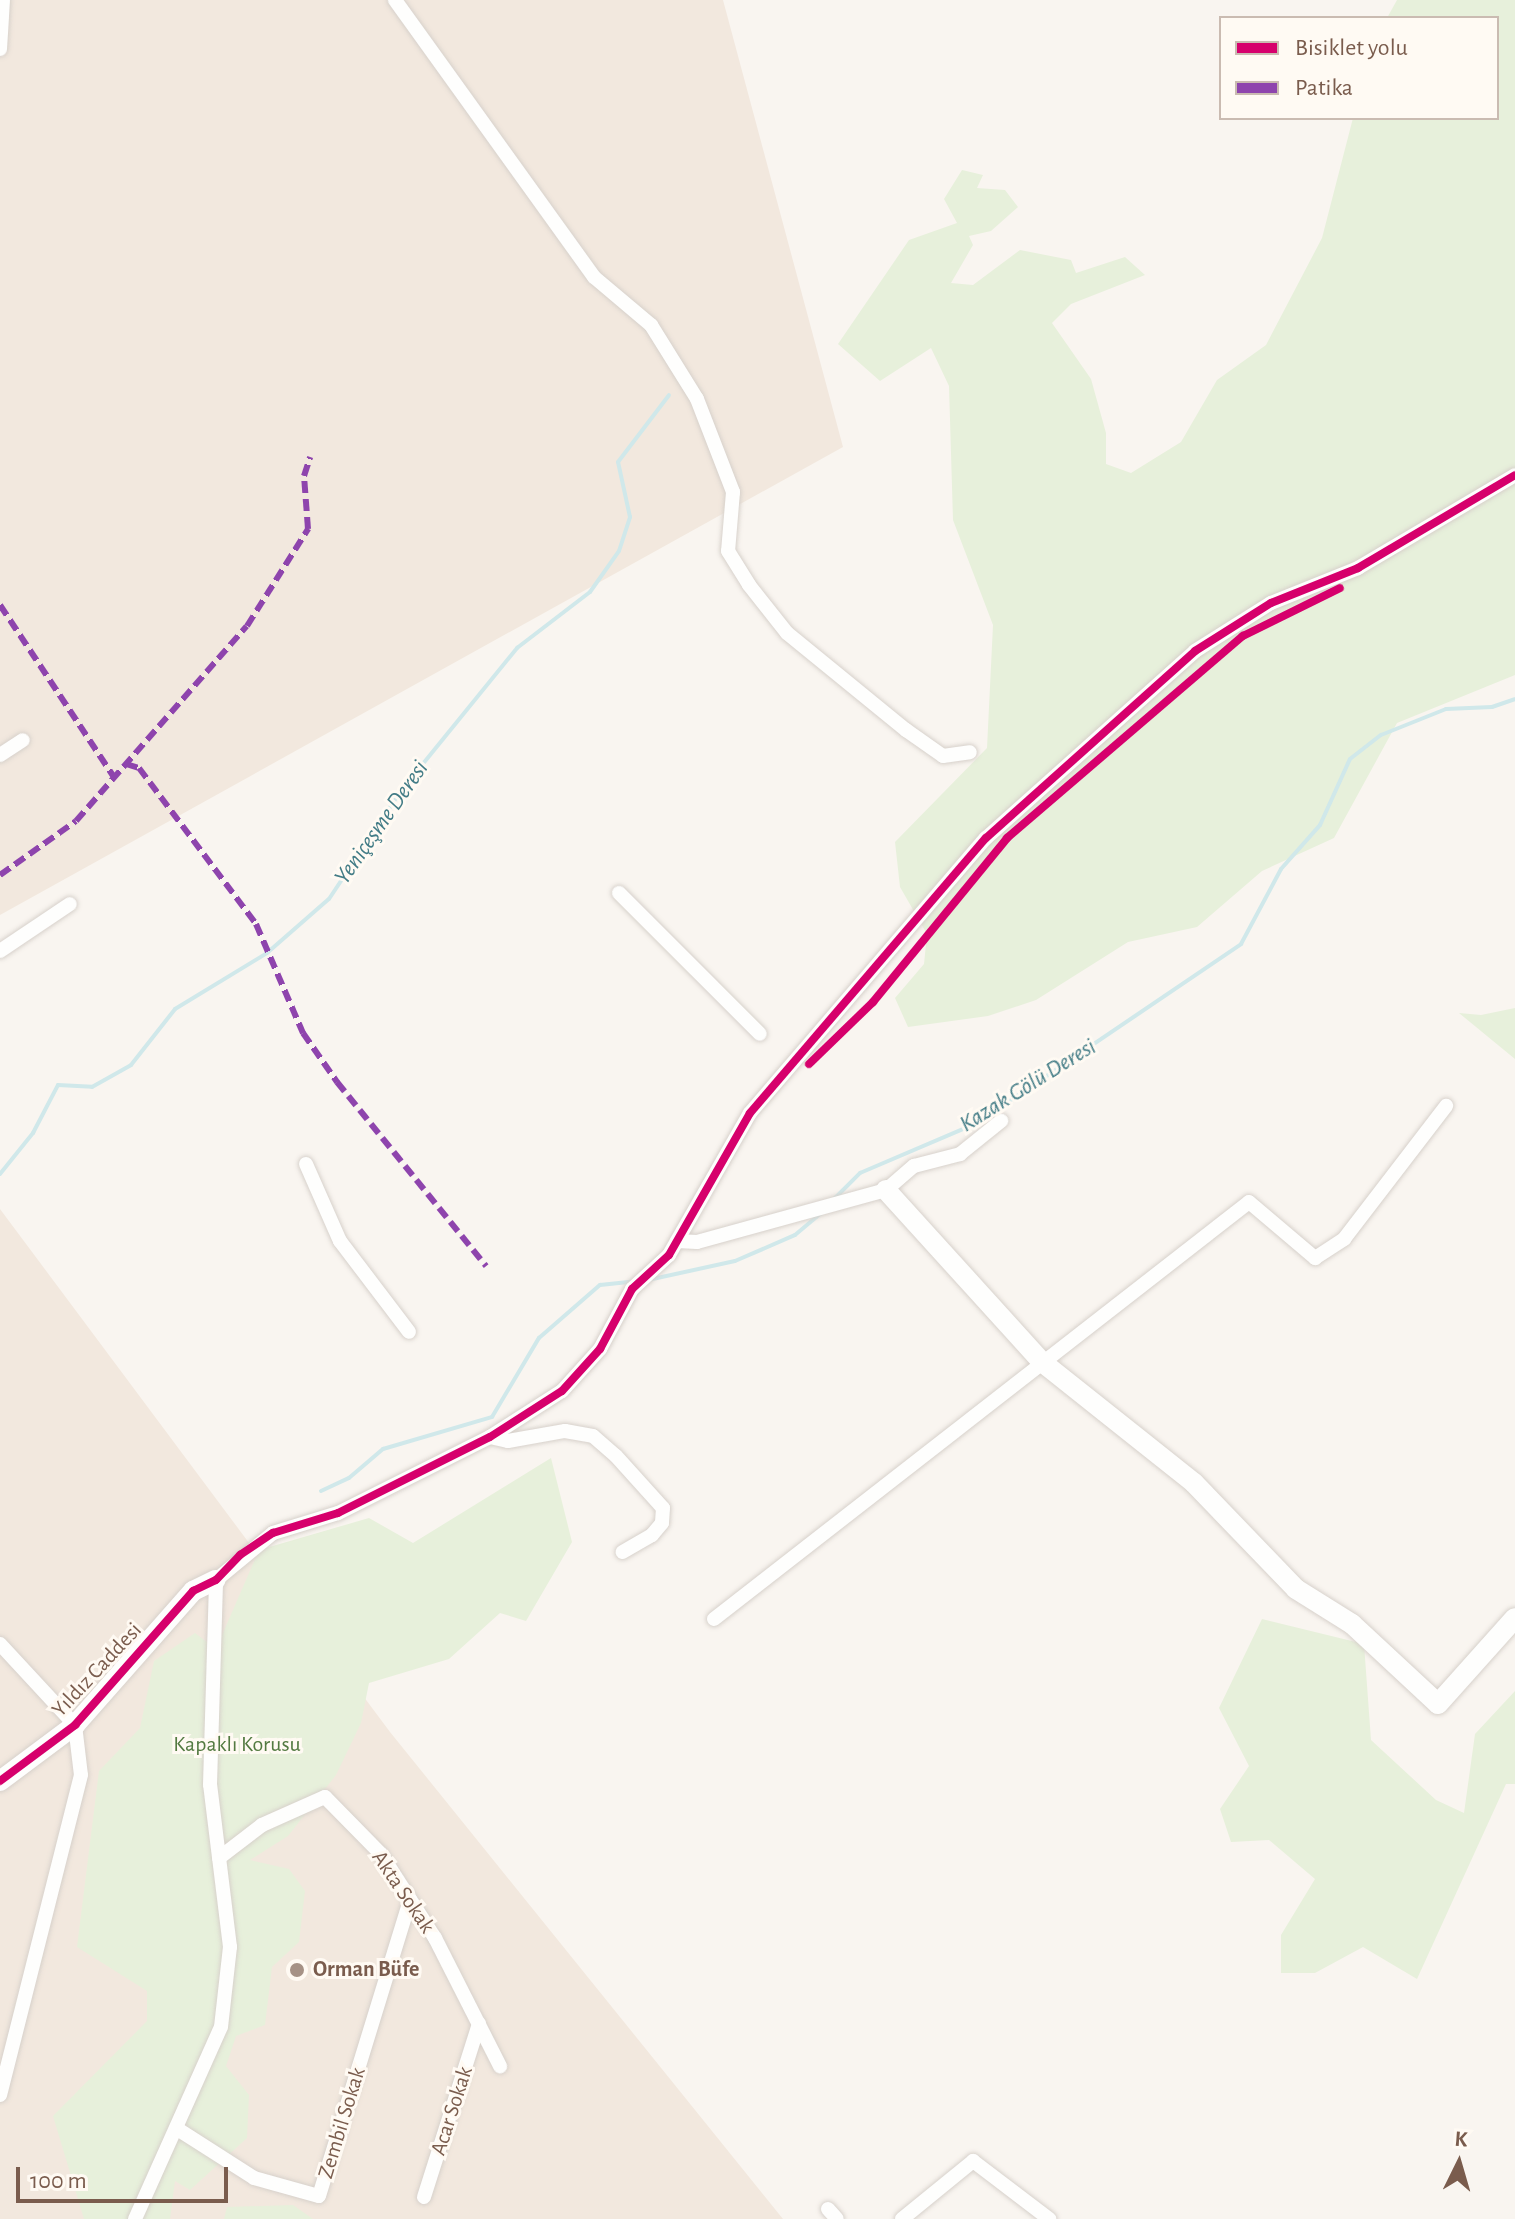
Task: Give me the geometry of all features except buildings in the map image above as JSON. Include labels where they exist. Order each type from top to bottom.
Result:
[{"type":"street","points":[[0,49],[3,0]]},
{"type":"street","points":[[395,0],[594,277],[651,325],[697,399],[733,492],[728,551],[749,585],[787,633],[906,730],[943,756],[970,752]]},
{"type":"street","points":[[135,2219],[179,2130],[221,2027],[230,1947],[210,1785],[216,1580],[273,1533],[338,1513],[490,1437],[562,1391],[600,1349],[632,1289],[677,1241],[750,1113],[986,838],[1195,651],[1271,603],[1395,548],[1515,475]]},
{"type":"street","points":[[0,755],[23,740]]},
{"type":"street","points":[[619,893],[760,1034]]},
{"type":"street","points":[[0,951],[70,904]]},
{"type":"street","points":[[714,1619],[1249,1202],[1315,1258],[1344,1239],[1446,1106]]},
{"type":"street","points":[[677,1241],[697,1242],[886,1190],[914,1166],[960,1154],[1001,1121]]},
{"type":"street","points":[[306,1164],[340,1241],[409,1332]]},
{"type":"street","points":[[886,1190],[1042,1362],[1202,1491],[1296,1589],[1352,1624],[1438,1704],[1515,1618]]},
{"type":"street","points":[[490,1437],[508,1441],[565,1431],[593,1436],[616,1456],[663,1508],[652,1535],[623,1552]]},
{"type":"street","name":"Yıldız Caddesi","points":[[0,1781],[75,1725],[193,1591],[216,1580]]},
{"type":"street","points":[[0,1644],[75,1725],[81,1775],[0,2095]]},
{"type":"street","name":"Akta Sokak","points":[[219,1858],[262,1825],[325,1797],[381,1854],[410,1900],[500,2066]]},
{"type":"street","name":"Zembil Sokak","points":[[179,2130],[254,2178],[319,2196],[410,1900]]},
{"type":"street","name":"Acar Sokak","points":[[424,2197],[479,2024]]},
{"type":"street","points":[[902,2219],[973,2161],[1049,2219]]},
{"type":"shaded area","points":[[0,0],[723,0],[843,447],[0,915]]},
{"type":"shaded area","points":[[0,1209],[390,1732],[783,2219],[0,2219]]},
{"type":"green space","points":[[1397,0],[1515,0],[1515,675],[1397,723],[1334,838],[1262,871],[1197,927],[1128,942],[1036,1000],[988,1016],[908,1027],[895,998],[924,964],[927,934],[900,887],[895,842],[987,748],[993,625],[953,520],[949,386],[931,348],[880,381],[838,344],[909,240],[957,223],[944,199],[962,170],[983,175],[977,188],[1005,190],[1018,207],[991,231],[969,236],[973,245],[951,283],[973,285],[1020,250],[1071,260],[1076,273],[1125,257],[1145,275],[1071,304],[1052,323],[1091,379],[1106,433],[1106,464],[1131,473],[1181,442],[1217,380],[1266,345],[1322,238],[1352,120],[1499,120],[1499,16],[1388,16]]},
{"type":"green space","points":[[1515,1008],[1515,1059],[1459,1013],[1481,1015]]},
{"type":"green space","name":"Kapaklı Korusu","points":[[551,1458],[572,1542],[526,1621],[500,1613],[449,1659],[369,1683],[361,1723],[336,1775],[288,1836],[250,1860],[289,1869],[305,1891],[299,1942],[272,1967],[265,2025],[236,2036],[226,2066],[249,2095],[247,2138],[190,2190],[175,2181],[170,2219],[84,2219],[53,2116],[147,2021],[147,1991],[77,1947],[99,1771],[140,1728],[154,1661],[195,1633],[216,1649],[259,1550],[369,1518],[413,1543]]},
{"type":"green space","points":[[1262,1619],[1364,1644],[1371,1740],[1436,1800],[1464,1813],[1475,1734],[1515,1691],[1515,1784],[1506,1784],[1417,1979],[1363,1947],[1315,1973],[1281,1973],[1281,1935],[1315,1879],[1269,1840],[1231,1842],[1220,1809],[1249,1766],[1219,1708]]},
{"type":"green space","points":[[293,2205],[313,2219],[224,2219],[227,2207]]},
{"type":"waterway","name":"Yeniçeşme Deresi","points":[[0,1174],[33,1133],[58,1085],[92,1087],[131,1065],[175,1009],[267,953],[329,899],[400,792],[517,648],[590,592],[619,551],[630,517],[618,462],[669,395]]},
{"type":"waterway","name":"Kazak Gölü Deresi","points":[[834,1199],[860,1173],[977,1123],[1241,944],[1281,869],[1320,825],[1350,759],[1381,735],[1446,709],[1492,707],[1515,699]]},
{"type":"waterway","name":"Kazak Gölü Deresi","points":[[648,1280],[735,1261],[795,1235],[820,1214]]},
{"type":"waterway","name":"Kazak Gölü Deresi","points":[[321,1491],[349,1478],[383,1449],[492,1417],[539,1338],[600,1285],[631,1282]]},
{"type":"marked path","points":[[0,875],[76,821],[247,626],[308,529],[304,476],[310,457]]},
{"type":"marked path","points":[[0,605],[114,777]]},
{"type":"marked path","points":[[126,764],[139,768],[256,924],[303,1033],[337,1082],[486,1266]]},
{"type":"cycle path","points":[[0,1781],[75,1725],[193,1591],[216,1580],[240,1555],[273,1533],[338,1513],[490,1437],[562,1391],[600,1349],[632,1289],[669,1255],[750,1113],[986,838],[1195,651],[1271,603],[1358,568],[1515,475]]},
{"type":"cycle path","points":[[809,1064],[873,1002],[1007,838],[1243,636],[1340,588]]},
{"type":"place","name":"Orman Büfe","points":[[297,1970]]}]
